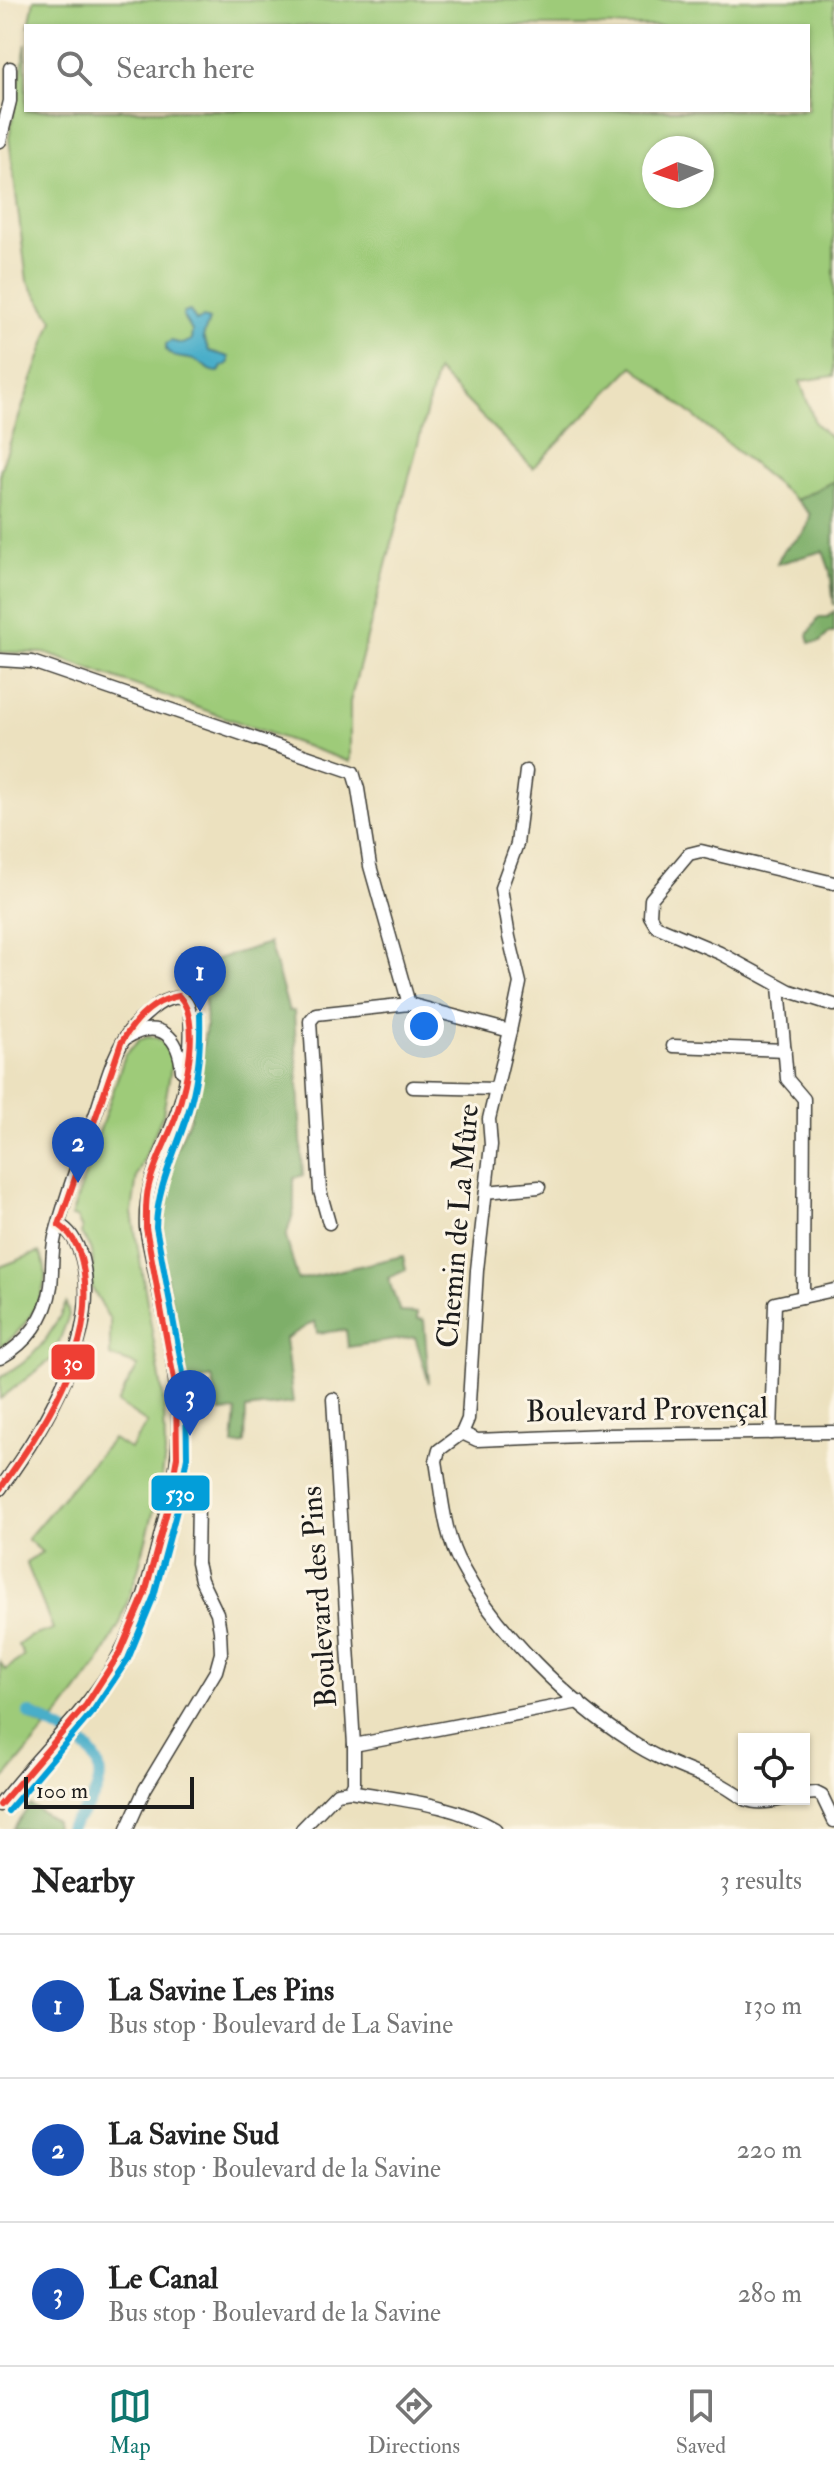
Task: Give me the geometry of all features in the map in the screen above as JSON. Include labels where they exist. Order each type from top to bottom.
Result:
[{"type":"street","points":[[0,141],[10,101],[10,68]]},
{"type":"street","points":[[0,660],[32,662],[353,772],[370,866],[409,1004]]},
{"type":"street","name":"Chemin de La Mûre","points":[[462,1433],[469,1410],[477,1270],[491,1145],[489,1119],[520,983],[501,888],[517,844],[526,771]]},
{"type":"street","points":[[834,883],[701,851],[689,854],[651,899],[650,916],[656,926],[720,953],[779,986],[834,1005]]},
{"type":"street","points":[[779,986],[787,1079],[804,1099],[803,1297]]},
{"type":"street","points":[[0,1358],[28,1336],[46,1306],[51,1288],[54,1242],[71,1181],[123,1039],[139,1020],[170,997],[184,1000],[189,1005],[190,1014],[189,1055],[184,1083],[173,1124],[149,1183],[145,1207],[178,1410],[178,1443],[171,1490],[149,1583],[125,1644],[84,1706],[0,1805]]},
{"type":"street","points":[[329,1223],[320,1191],[310,1021],[316,1014],[409,1004],[510,1031]]},
{"type":"street","points":[[123,1039],[153,1029],[169,1035],[179,1049],[184,1083]]},
{"type":"street","points":[[673,1046],[785,1050]]},
{"type":"street","points":[[413,1087],[496,1089]]},
{"type":"street","points":[[486,1192],[539,1187]]},
{"type":"street","points":[[0,1489],[23,1458],[53,1406],[82,1326],[84,1267],[71,1233],[59,1225]]},
{"type":"street","points":[[771,1433],[775,1303],[834,1290]]},
{"type":"street","name":"Boulevard des Pins","points":[[333,1399],[354,1745],[354,1783],[350,1791]]},
{"type":"street","name":"Boulevard Provençal","points":[[462,1433],[477,1440],[834,1432]]},
{"type":"street","points":[[462,1433],[439,1450],[436,1461],[457,1558],[485,1605],[519,1644],[579,1702],[630,1741],[664,1761],[726,1787],[738,1795]]},
{"type":"street","points":[[127,1829],[145,1789],[216,1671],[221,1653],[217,1613],[201,1580],[197,1563],[198,1501],[183,1492],[171,1490]]},
{"type":"street","points":[[354,1745],[579,1702]]},
{"type":"street","points":[[302,1829],[337,1793],[350,1791],[452,1809],[495,1829]]},
{"type":"street","points":[[810,1794],[822,1796],[834,1823],[824,1829]]},
{"type":"green space","points":[[34,0],[834,0],[834,376],[800,381],[815,423],[834,441],[834,481],[796,500],[633,366],[533,468],[437,371],[350,702],[350,762],[45,653],[0,652],[0,471],[53,320],[27,281],[9,138],[24,55],[24,112],[810,112],[810,24],[29,24]]},
{"type":"green space","points":[[834,481],[834,606],[830,571],[823,551],[777,564],[785,549],[805,531],[808,524],[810,514],[796,500]]},
{"type":"green space","points":[[834,611],[834,633],[829,633],[820,642],[810,643],[808,635],[819,617],[828,617]]},
{"type":"green space","points":[[269,943],[289,1011],[294,1011],[303,1175],[294,1178],[294,1210],[286,1237],[298,1280],[403,1256],[406,1270],[388,1278],[400,1312],[417,1313],[417,1319],[424,1320],[429,1383],[415,1337],[348,1347],[346,1330],[317,1333],[315,1321],[285,1339],[293,1403],[246,1409],[245,1444],[233,1445],[236,1411],[220,1412],[212,1377],[185,1385],[157,1224],[158,1191],[190,1118],[206,1027],[205,1001],[199,983],[205,969],[213,960]]},
{"type":"green space","points":[[157,1038],[168,1047],[172,1062],[163,1114],[137,1175],[132,1213],[164,1402],[165,1455],[161,1483],[120,1623],[99,1662],[55,1721],[32,1709],[27,1718],[46,1729],[0,1784],[0,1661],[5,1670],[24,1656],[18,1645],[29,1637],[53,1629],[26,1562],[42,1552],[27,1539],[112,1439],[130,1449],[147,1423],[117,1403],[138,1366],[110,1356],[110,1320],[92,1288],[90,1248],[77,1218],[71,1217],[125,1055],[139,1040]]},
{"type":"green space","points":[[39,1252],[45,1278],[37,1305],[20,1329],[0,1347],[0,1267]]},
{"type":"green space","points":[[66,1303],[69,1315],[53,1358],[0,1399],[0,1377],[32,1355],[54,1326]]},
{"type":"green space","points":[[30,1805],[55,1821],[56,1829],[13,1829]]},
{"type":"water","points":[[190,311],[196,321],[203,318],[209,320],[203,337],[209,351],[229,357],[229,363],[219,372],[192,360],[173,356],[166,350],[166,344],[171,341],[183,344],[191,340],[192,331],[183,317]]},
{"type":"waterway","points":[[29,1713],[82,1744],[98,1765],[100,1778],[95,1794],[69,1829]]},
{"type":"transit line","name":"30","points":[[0,1805],[86,1705],[119,1654],[145,1593],[168,1508],[177,1457],[176,1390],[146,1228],[146,1206],[152,1176],[176,1116],[190,1054],[190,1021],[179,996],[161,1002],[145,1013],[121,1043],[59,1225]]},
{"type":"transit line","name":"530","points":[[8,1811],[93,1711],[128,1659],[154,1596],[177,1510],[187,1457],[186,1389],[156,1227],[163,1183],[194,1089],[200,1014]]},
{"type":"transit line","name":"30","points":[[0,1489],[48,1415],[74,1360],[82,1332],[85,1302],[83,1266],[74,1240],[59,1225]]},
{"type":"place","name":"La Savine Les Pins","points":[[200,1012]]},
{"type":"place","name":"La Savine Sud","points":[[78,1183]]},
{"type":"place","name":"Le Canal","points":[[190,1436]]}]
